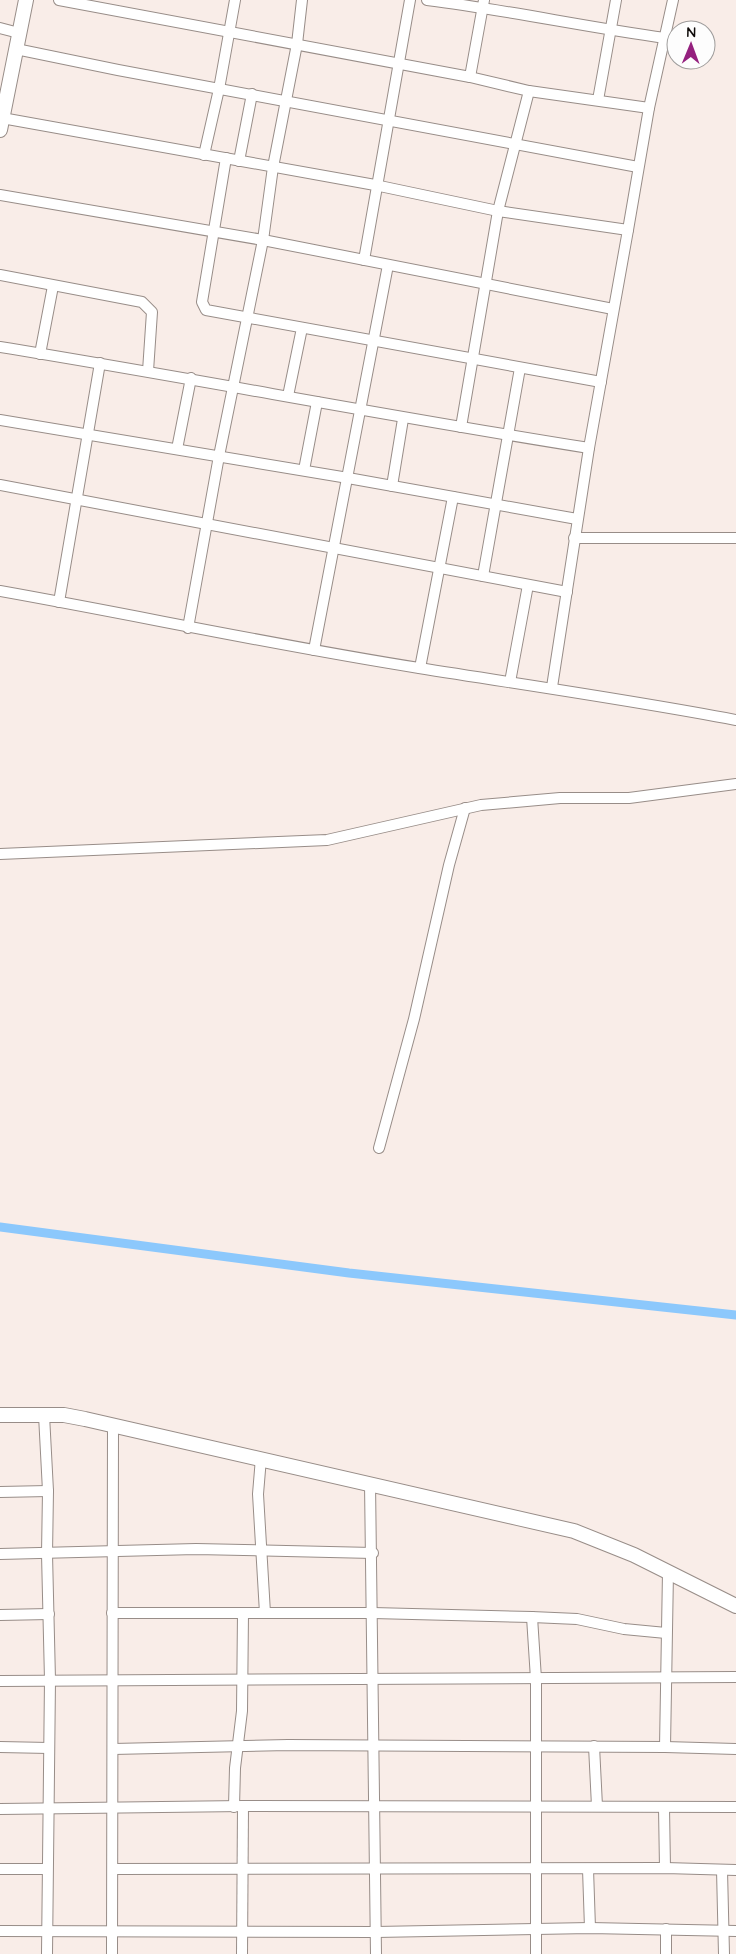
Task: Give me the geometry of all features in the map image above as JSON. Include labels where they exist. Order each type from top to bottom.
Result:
[{"type":"main road","points":[[1,124],[5,84],[16,49],[26,0]]},
{"type":"main road","points":[[0,1415],[44,1415],[78,1418],[113,1425],[574,1531],[668,1572],[736,1606]]},
{"type":"street","points":[[59,0],[297,44],[529,90],[649,108]]},
{"type":"street","points":[[204,154],[219,88],[235,0]]},
{"type":"street","points":[[188,628],[219,456],[263,240],[273,167],[297,44],[302,0]]},
{"type":"street","points":[[364,260],[410,0]]},
{"type":"street","points":[[427,0],[483,3],[610,31],[665,38]]},
{"type":"street","points":[[598,100],[616,0]]},
{"type":"street","points":[[552,688],[574,538],[613,308],[649,108],[673,0]]},
{"type":"street","points":[[470,78],[483,3]]},
{"type":"street","points":[[0,28],[19,33]]},
{"type":"street","points":[[16,49],[390,121],[638,166]]},
{"type":"street","points":[[461,428],[498,211],[529,90]]},
{"type":"street","points":[[239,161],[252,94]]},
{"type":"street","points":[[1,124],[204,154],[376,185],[498,211],[628,230]]},
{"type":"street","points":[[226,158],[202,302],[203,306],[216,313],[601,382]]},
{"type":"street","points":[[0,195],[263,240],[613,308]]},
{"type":"street","points":[[314,650],[348,478],[358,410],[388,265]]},
{"type":"street","points":[[0,275],[130,299],[149,306],[153,319],[148,371]]},
{"type":"street","points":[[40,354],[53,286]]},
{"type":"street","points":[[288,396],[302,328]]},
{"type":"street","points":[[0,347],[233,385],[403,418],[589,448]]},
{"type":"street","points":[[59,602],[100,363]]},
{"type":"street","points":[[483,576],[520,368]]},
{"type":"street","points":[[178,449],[191,378]]},
{"type":"street","points":[[304,470],[317,402]]},
{"type":"street","points":[[392,486],[403,418]]},
{"type":"street","points":[[0,420],[304,470],[577,520]]},
{"type":"street","points":[[0,485],[567,592]]},
{"type":"street","points":[[420,668],[453,497]]},
{"type":"street","points":[[574,538],[736,538]]},
{"type":"street","points":[[510,682],[528,585]]},
{"type":"street","points":[[0,591],[188,628],[736,720]]},
{"type":"street","points":[[0,854],[326,840],[465,808],[531,800],[629,798],[736,784]]},
{"type":"street","points":[[379,1148],[414,1019],[449,865],[465,808]]},
{"type":"street","points":[[44,1415],[48,1491],[47,1554],[50,1680],[46,1869],[47,1954]]},
{"type":"street","points":[[112,1954],[113,1425]]},
{"type":"street","points":[[261,1458],[258,1494],[265,1614]]},
{"type":"street","points":[[370,1484],[373,1553],[376,1954]]},
{"type":"street","points":[[0,1492],[48,1491]]},
{"type":"street","points":[[0,1554],[196,1549],[373,1553]]},
{"type":"street","points":[[665,1746],[668,1572]]},
{"type":"street","points":[[112,1613],[372,1613],[532,1616],[577,1619],[624,1629],[666,1633]]},
{"type":"street","points":[[242,1954],[243,1869],[235,1768],[242,1680],[243,1613]]},
{"type":"street","points":[[0,1615],[49,1614]]},
{"type":"street","points":[[532,1616],[536,1679],[536,1954]]},
{"type":"street","points":[[0,1681],[736,1677]]},
{"type":"street","points":[[113,1749],[373,1746],[665,1746],[736,1749]]},
{"type":"street","points":[[594,1746],[597,1806]]},
{"type":"street","points":[[0,1747],[49,1748]]},
{"type":"street","points":[[0,1809],[736,1807]]},
{"type":"street","points":[[664,1808],[665,1868]]},
{"type":"street","points":[[113,1869],[665,1868],[736,1870]]},
{"type":"street","points":[[0,1869],[46,1869]]},
{"type":"street","points":[[588,1869],[590,1928]]},
{"type":"street","points":[[722,1870],[725,1931],[724,1954]]},
{"type":"street","points":[[0,1932],[376,1932],[590,1928],[736,1931]]},
{"type":"street","points":[[666,1929],[666,1954]]},
{"type":"waterway","points":[[0,1227],[349,1273],[736,1315]]}]
